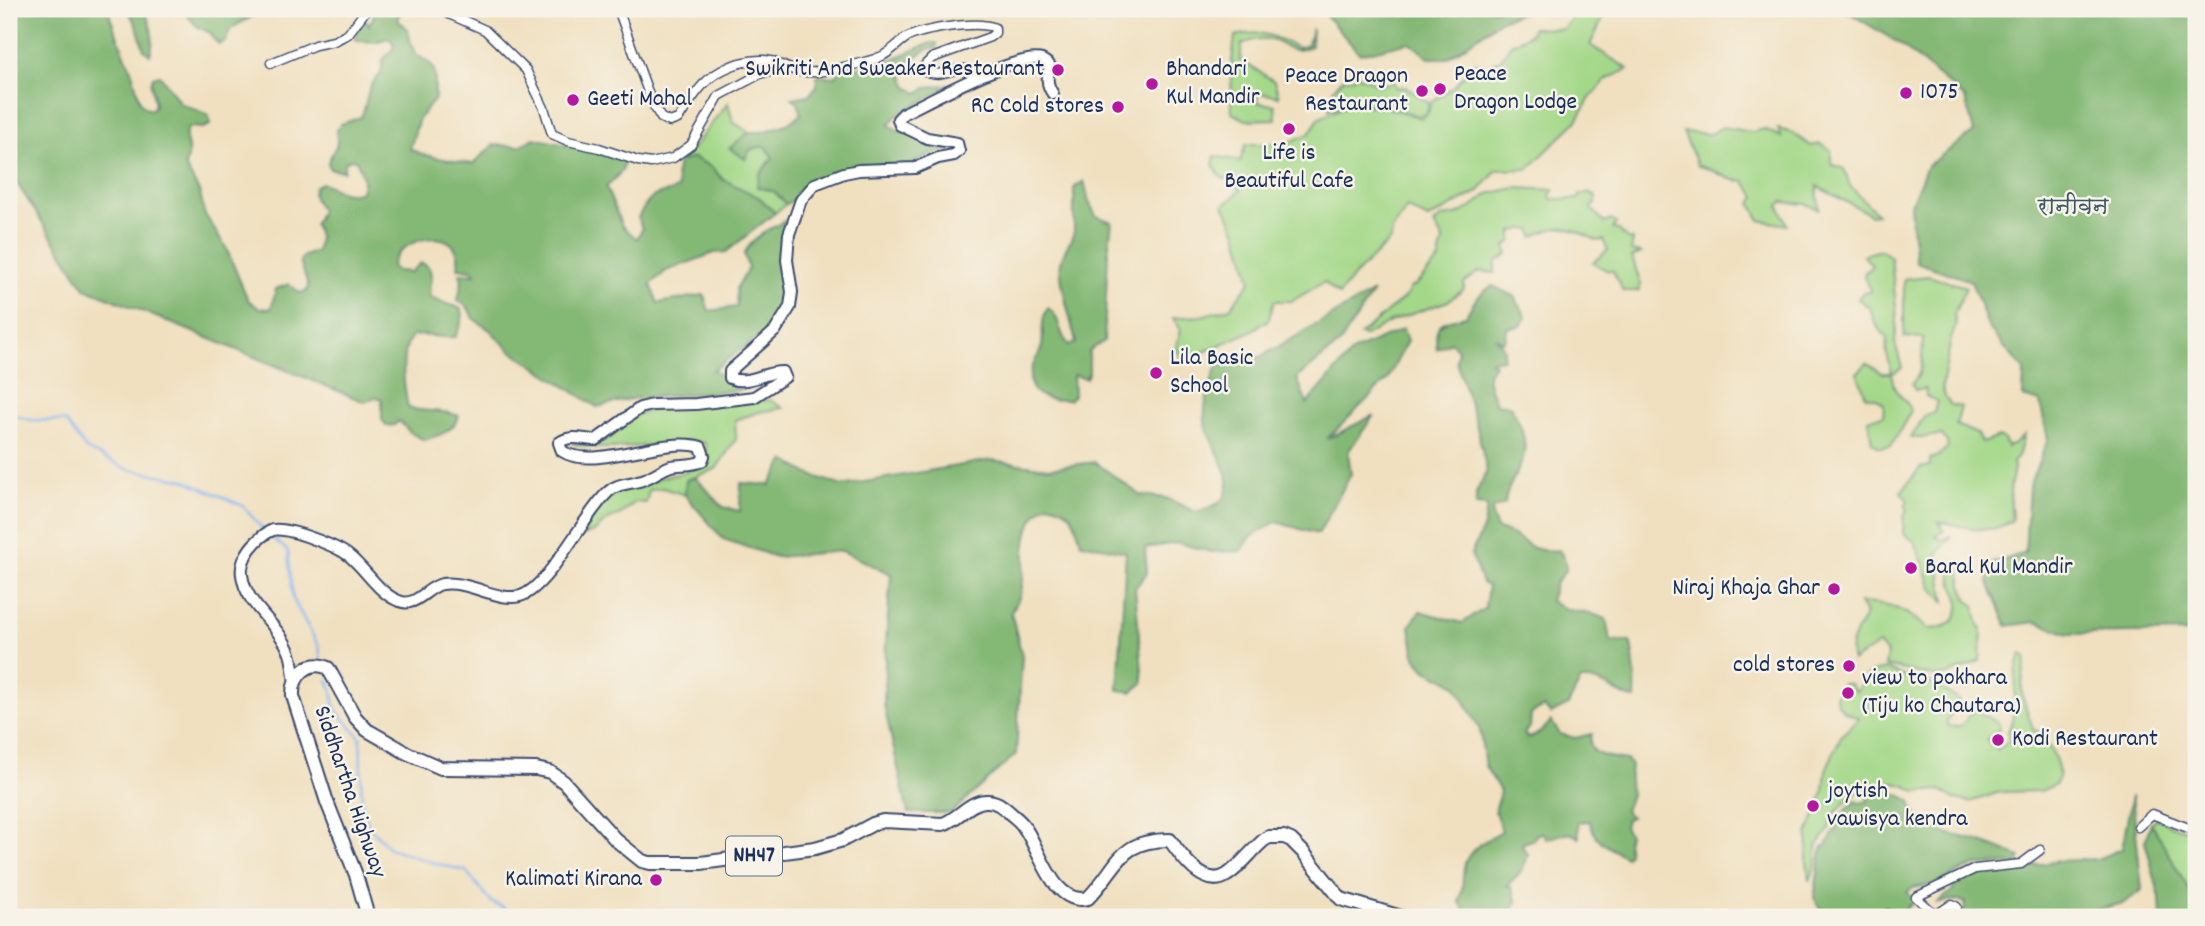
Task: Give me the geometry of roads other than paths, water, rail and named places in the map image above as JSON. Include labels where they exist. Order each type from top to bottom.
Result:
[{"type":"highway","name":"Siddhartha Highway","points":[[368,917],[356,875],[327,802],[293,696],[295,682],[306,668],[321,665],[328,668],[355,717],[367,730],[430,764],[449,769],[536,769],[550,772],[564,782],[616,840],[650,863],[701,863],[815,848],[843,840],[883,821],[943,824],[952,821],[978,802],[990,801],[1002,807],[1024,826],[1051,876],[1072,898],[1088,898],[1136,844],[1170,841],[1201,874],[1219,879],[1228,875],[1264,840],[1269,837],[1284,837],[1303,852],[1341,899],[1401,917]]},
{"type":"main road","points":[[295,682],[289,651],[246,593],[241,570],[245,558],[266,533],[280,530],[347,554],[384,592],[398,601],[412,601],[444,584],[477,587],[510,598],[527,594],[566,549],[600,500],[612,488],[642,480],[666,468],[697,464],[704,456],[701,447],[694,445],[578,458],[562,451],[559,443],[561,441],[569,438],[596,440],[640,408],[754,397],[783,380],[786,374],[783,372],[738,381],[730,378],[730,371],[775,331],[790,307],[792,292],[787,260],[789,234],[806,192],[821,180],[844,173],[915,168],[938,158],[954,155],[959,150],[957,143],[927,138],[900,125],[898,119],[904,113],[983,75],[1014,64],[1042,60],[1051,66],[1047,77],[1053,94]]},
{"type":"street","points":[[271,63],[348,34],[367,9]]},
{"type":"street","points":[[443,9],[485,30],[526,71],[544,108],[552,134],[638,161],[661,162],[683,153],[699,133],[719,96],[762,73],[785,69],[811,73],[870,60],[881,57],[905,39],[917,34],[975,25],[995,28],[995,33],[990,37],[932,58],[925,65],[925,71],[933,75],[962,68],[973,68],[983,75]]},
{"type":"street","points":[[618,9],[652,103],[661,118],[670,122],[678,119],[701,85],[730,67],[771,61],[785,69]]},
{"type":"street","points":[[2138,827],[2152,814],[2196,831]]},
{"type":"street","points":[[1951,917],[1956,914],[1957,906],[1952,904],[1936,915],[1916,897],[1975,869],[2021,864],[2040,850]]},
{"type":"street","points":[[1880,917],[1888,914],[1899,917]]},
{"type":"waterway","points":[[9,413],[31,420],[65,421],[86,449],[127,469],[185,480],[243,506],[265,532]]},
{"type":"waterway","points":[[270,536],[288,551],[293,599],[319,647],[321,661]]},
{"type":"waterway","points":[[328,680],[335,709],[360,737],[362,803],[369,826],[389,848],[466,871],[491,902],[503,907],[511,917]]},
{"type":"place","name":"Swikriti And Sweaker Restaurant","points":[[1058,70]]},
{"type":"place","name":"Bhandari Kul Mandir","points":[[1152,84]]},
{"type":"place","name":"Peace Dragon Lodge","points":[[1440,89]]},
{"type":"place","name":"Peace Dragon Restaurant","points":[[1422,91]]},
{"type":"place","name":"1075","points":[[1906,93]]},
{"type":"place","name":"Geeti Mahal","points":[[573,100]]},
{"type":"place","name":"RC Cold stores","points":[[1118,107]]},
{"type":"place","name":"Life is Beautiful Cafe","points":[[1289,129]]},
{"type":"place","name":"Lila Basic School","points":[[1156,373]]},
{"type":"place","name":"Baral Kul Mandir","points":[[1911,568]]},
{"type":"place","name":"Niraj Khaja Ghar","points":[[1834,589]]},
{"type":"place","name":"cold stores","points":[[1849,666]]},
{"type":"place","name":"view to pokhara (Tiju ko Chautara)","points":[[1848,693]]},
{"type":"place","name":"Kodi Restaurant","points":[[1998,740]]},
{"type":"place","name":"joytish vawisya kendra","points":[[1813,806]]},
{"type":"place","name":"Kalimati Kirana","points":[[656,880]]},
{"type":"park label","name":"रानीवन","points":[[2073,208]]}]
